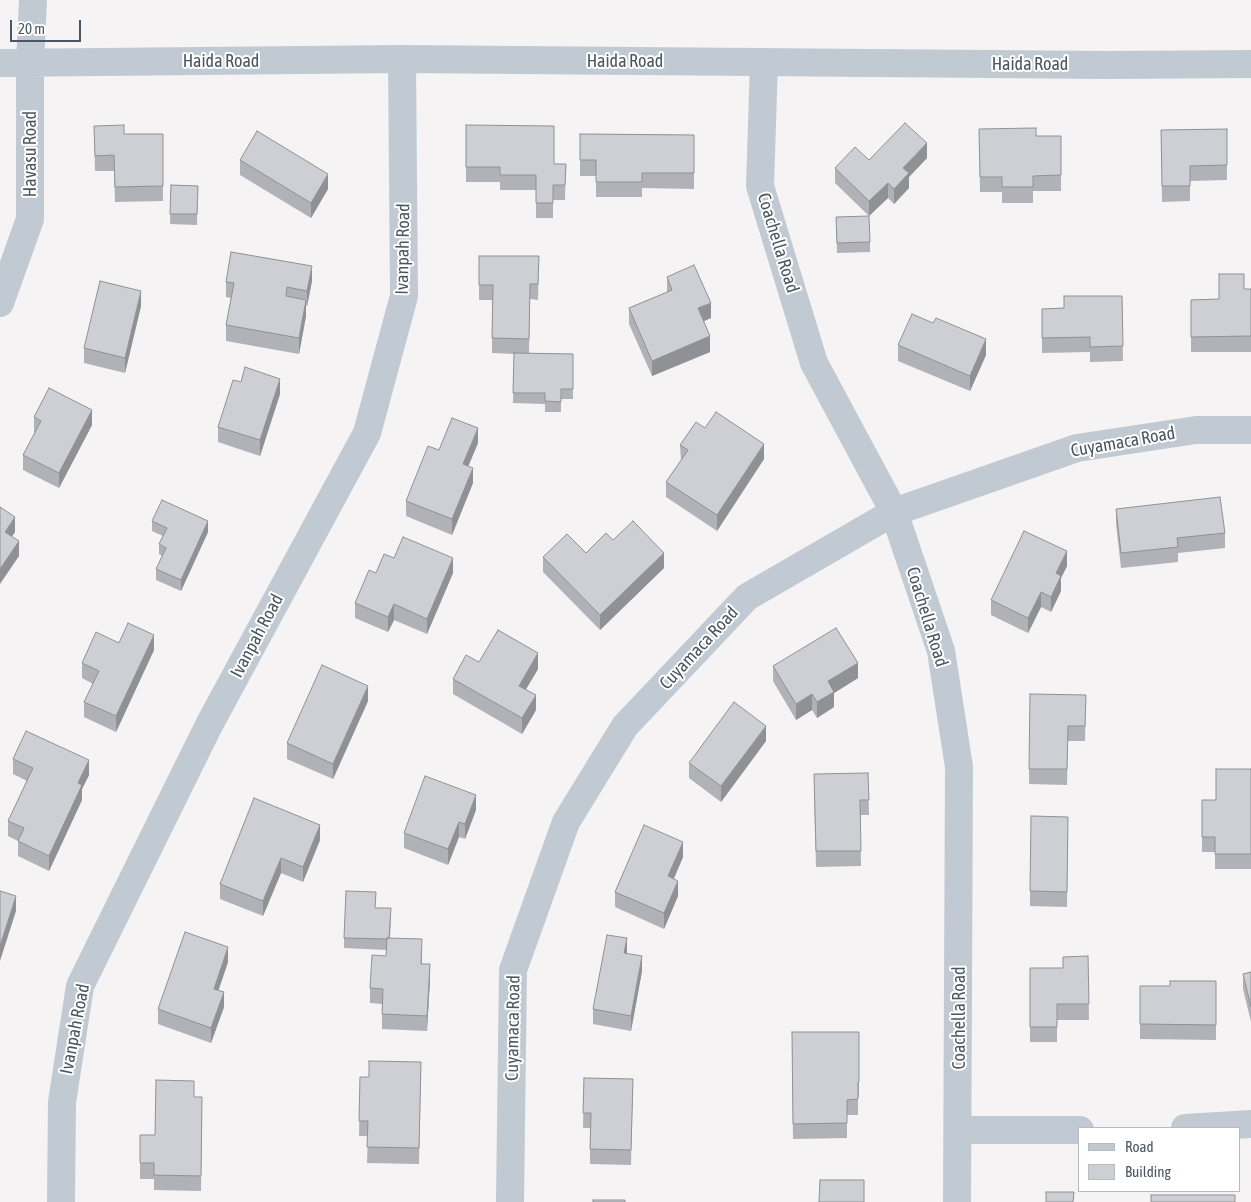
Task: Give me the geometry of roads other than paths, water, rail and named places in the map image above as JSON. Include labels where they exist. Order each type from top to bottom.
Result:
[{"type":"street","name":"Havasu Road","points":[[0,303],[30,220],[30,62],[33,0]]},
{"type":"street","name":"Haida Road","points":[[0,63],[402,59],[1251,64]]},
{"type":"street","name":"Ivanpah Road","points":[[61,1202],[62,1102],[80,986],[209,725],[367,433],[404,296],[402,59]]},
{"type":"street","name":"Coachella Road","points":[[764,62],[760,186],[814,363],[894,512],[941,651],[959,767],[957,1202]]},
{"type":"street","name":"Cuyamaca Road","points":[[510,1202],[513,970],[566,822],[625,726],[747,597],[894,512],[1077,448],[1196,430],[1251,430]]},
{"type":"street","points":[[1202,1127],[1251,1124]]},
{"type":"street","points":[[958,1130],[1078,1130]]}]
